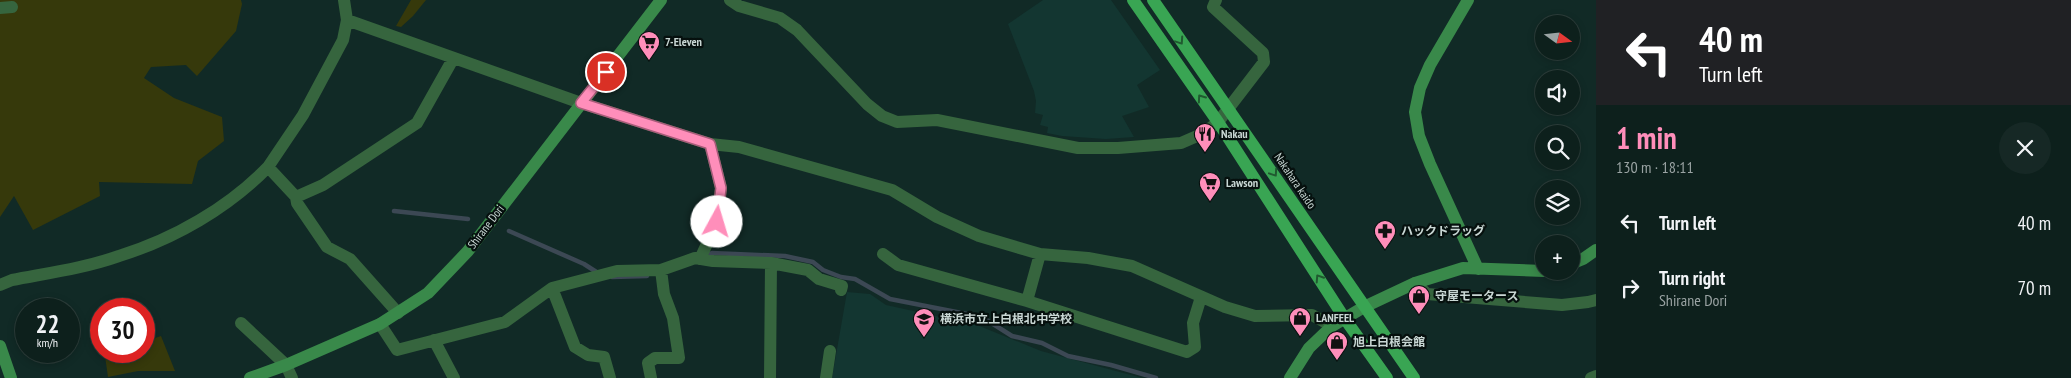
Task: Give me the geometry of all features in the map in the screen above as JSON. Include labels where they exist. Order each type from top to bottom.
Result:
[{"type":"main road","points":[[1134,0],[1218,122],[1345,319],[1387,378]]},
{"type":"main road","name":"Nakahara kaido","points":[[1153,0],[1414,378]]},
{"type":"street","name":"Shirane Dori","points":[[250,378],[286,365],[380,324],[428,293],[468,251],[661,0]]},
{"type":"street","points":[[730,0],[739,6],[780,18],[797,30],[867,104],[882,116],[896,122],[937,120],[1078,148],[1181,143],[1204,133],[1218,122],[1264,62],[1264,53],[1213,7],[1216,0]]},
{"type":"street","points":[[1468,0],[1423,80],[1415,112],[1419,136],[1430,164],[1478,269]]},
{"type":"street","points":[[0,285],[12,280],[112,258],[162,239],[195,223],[251,184],[268,167],[303,115],[343,40],[347,20],[342,1]]},
{"type":"street","points":[[347,20],[581,103],[710,144],[739,147],[892,190],[937,217],[979,236],[1040,254],[1088,258],[1132,266],[1201,297],[1255,316],[1312,316],[1332,326]]},
{"type":"street","points":[[296,196],[323,185],[417,122],[453,59]]},
{"type":"street","points":[[700,259],[717,222],[721,188],[710,144]]},
{"type":"street","points":[[268,167],[296,196],[297,203],[327,247],[350,259],[398,313]]},
{"type":"street","points":[[1580,260],[1596,250]]},
{"type":"street","points":[[883,254],[898,265],[1027,301],[1187,352],[1195,347],[1193,323],[1201,297]]},
{"type":"street","points":[[1027,301],[1040,254]]},
{"type":"street","points":[[380,324],[397,350],[504,322],[552,288],[617,271],[661,270],[695,258],[771,263],[808,270],[819,279],[842,286],[840,290]]},
{"type":"street","points":[[770,378],[771,263]]},
{"type":"street","points":[[1290,378],[1309,348],[1332,326],[1364,307],[1415,283],[1463,268],[1535,271]]},
{"type":"street","points":[[651,378],[648,362],[655,358],[679,358],[673,318],[664,294],[661,270]]},
{"type":"street","points":[[1415,283],[1427,294],[1562,305],[1596,300]]},
{"type":"street","points":[[552,288],[574,347],[588,355],[604,356],[610,378]]},
{"type":"street","points":[[241,323],[286,365],[292,378]]},
{"type":"street","points":[[434,340],[454,378]]},
{"type":"street","points":[[0,346],[10,378]]},
{"type":"street","points":[[826,378],[830,351]]},
{"type":"street","points":[[1591,378],[1596,376]]},
{"type":"shaded area","points":[[1043,0],[1111,0],[1160,70],[1137,85],[1149,107],[1122,116],[1134,137],[1106,139],[1062,136],[1047,133],[1048,127],[1040,125],[1043,115],[1035,113],[1036,101],[1034,91],[1008,24]]},
{"type":"shaded area","name":"横浜市立上白根北中学校","points":[[847,292],[870,294],[886,305],[977,325],[1041,351],[1142,378],[832,378]]},
{"type":"green space","points":[[0,0],[241,0],[242,4],[236,31],[197,76],[186,65],[151,67],[144,78],[174,98],[222,117],[224,141],[198,161],[192,184],[99,182],[100,196],[33,230],[14,196],[0,217]]},
{"type":"green space","points":[[411,0],[426,0],[401,27],[396,26]]},
{"type":"green space","points":[[161,336],[175,371],[138,371],[108,377],[106,363],[155,363],[155,338]]},
{"type":"waterway","points":[[394,211],[468,219]]},
{"type":"waterway","points":[[509,231],[584,264],[598,273]]},
{"type":"waterway","points":[[706,256],[712,253],[785,256],[813,262],[823,270],[841,277],[855,279],[890,299],[982,317],[1012,336],[1042,343],[1068,356],[1111,365],[1156,378]]},
{"type":"waterway","points":[[612,277],[647,276]]},
{"type":"place","name":"7-Eleven","points":[[649,61]]},
{"type":"place","name":"Nakau","points":[[1205,153]]},
{"type":"place","name":"Lawson","points":[[1210,202]]},
{"type":"place","name":"ハックドラッグ","points":[[1385,250]]},
{"type":"place","name":"守屋モータース","points":[[1419,315]]},
{"type":"place","name":"LANFEEL","points":[[1300,337]]},
{"type":"place","name":"横浜市立上白根北中学校","points":[[924,338]]},
{"type":"place","name":"旭上白根会館","points":[[1337,361]]},
{"type":"route","points":[[606,72],[581,103],[710,144],[721,188],[717,222]]}]
